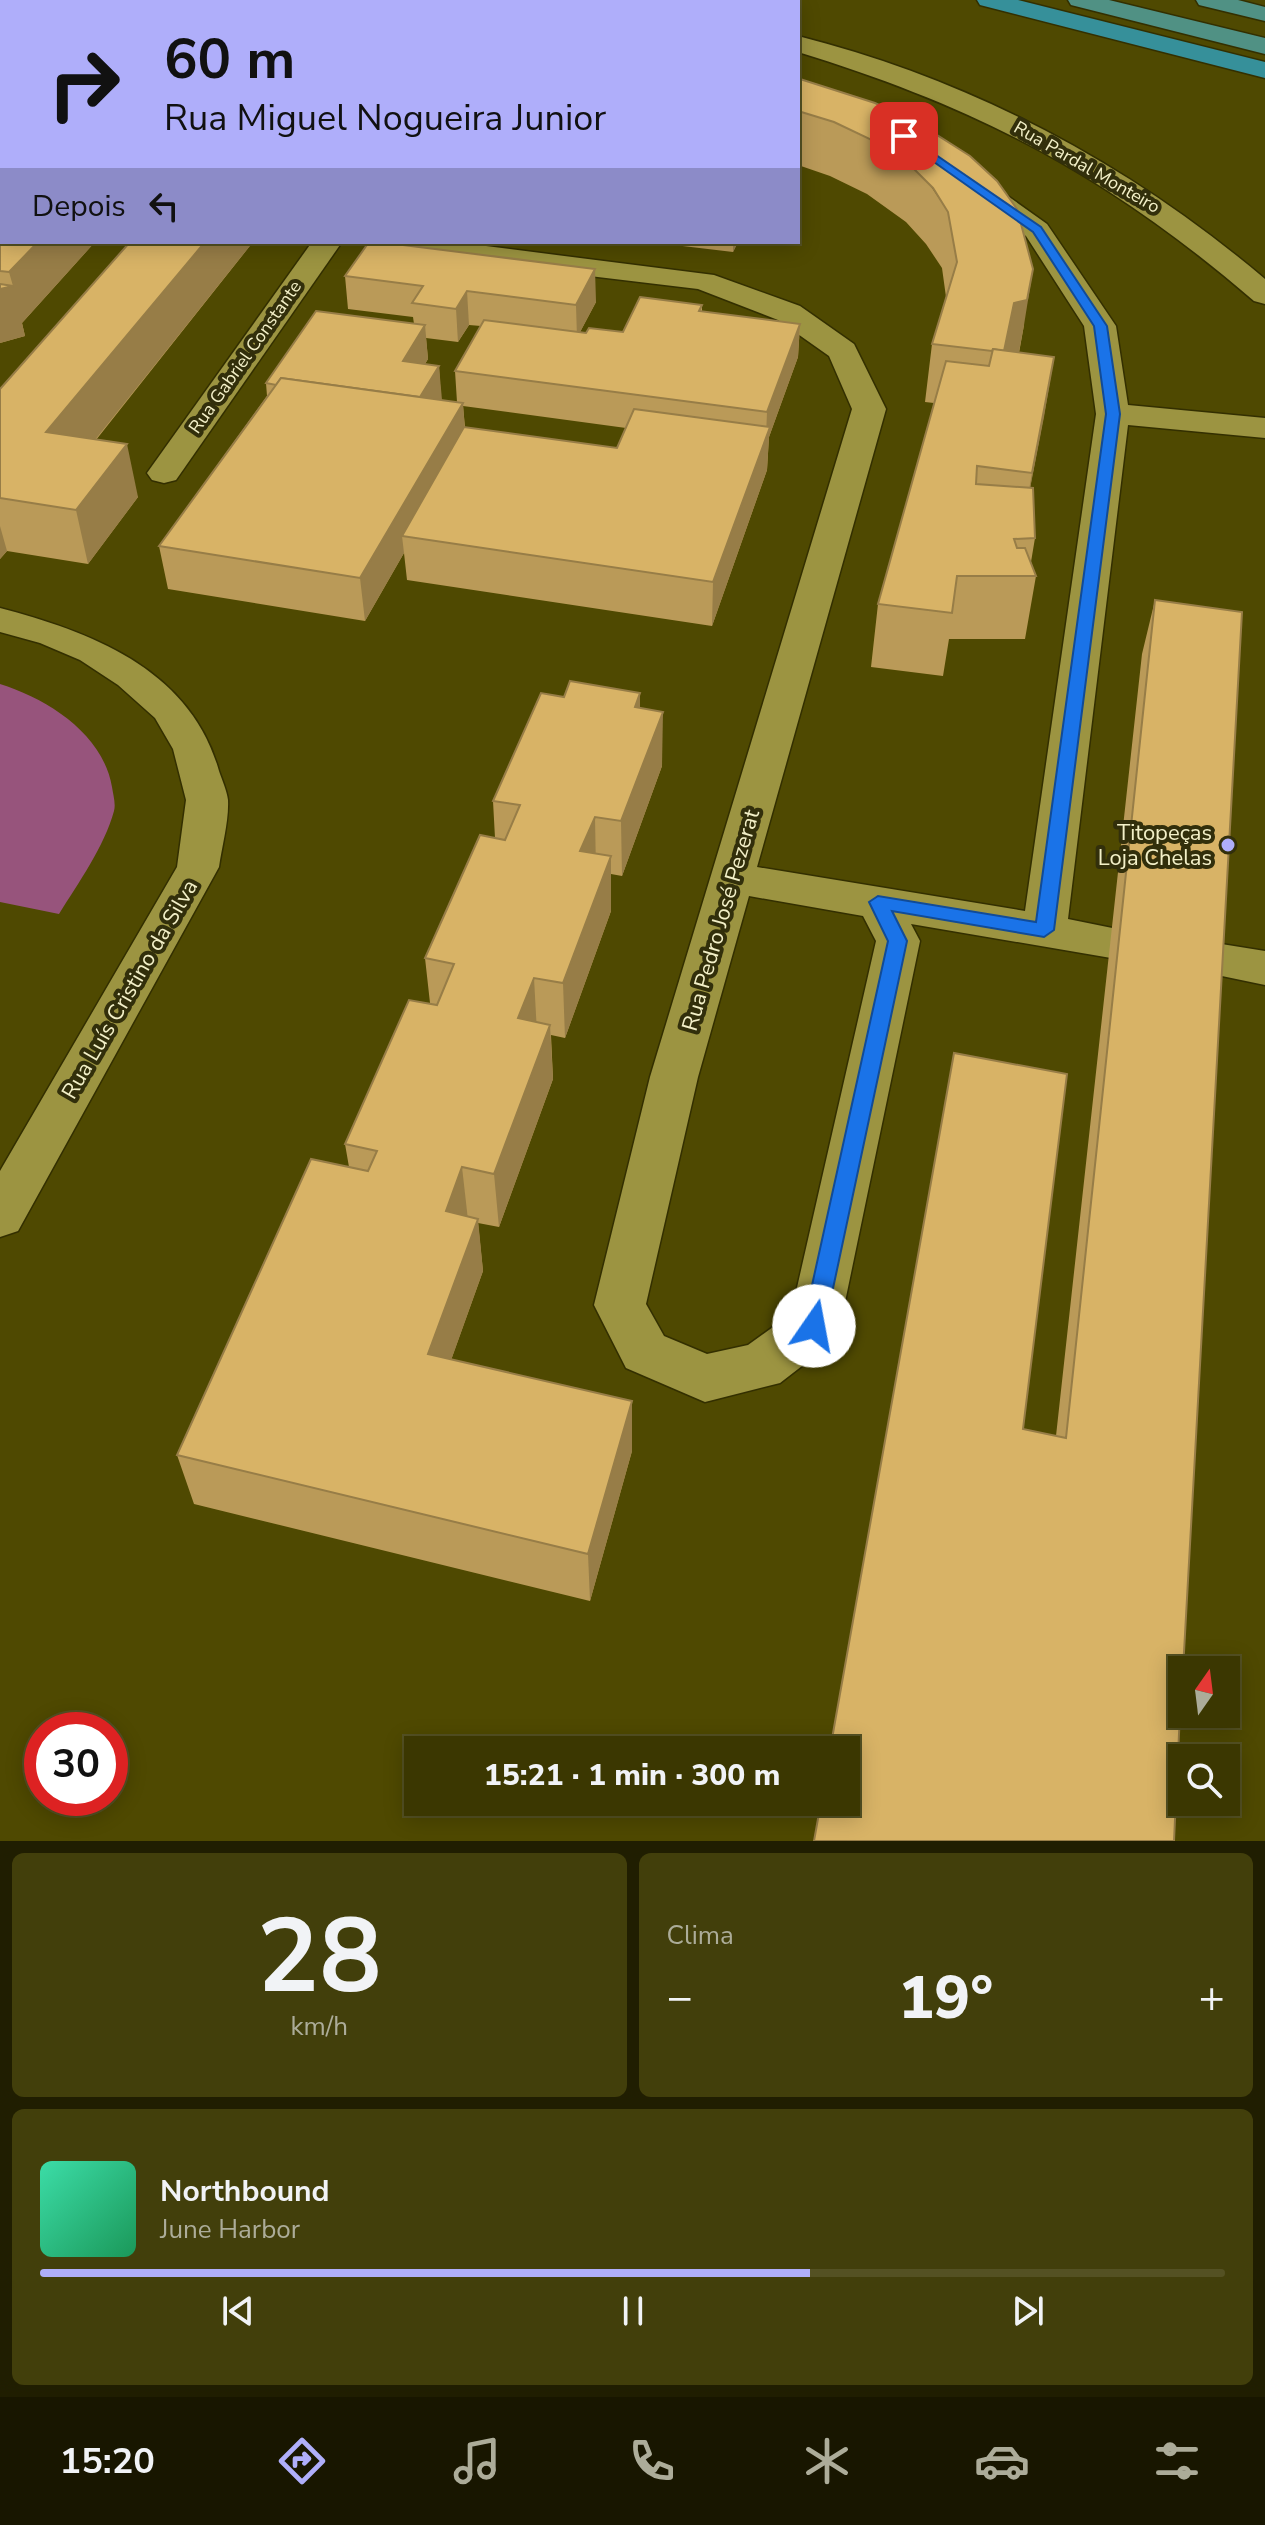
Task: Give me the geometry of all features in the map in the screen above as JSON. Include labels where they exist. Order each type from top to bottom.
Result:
[{"type":"highway","points":[[989,0],[1265,70]]},
{"type":"main road","points":[[1080,0],[1265,46]]},
{"type":"main road","points":[[1142,0],[1265,30]]},
{"type":"main road","points":[[1208,0],[1265,14]]},
{"type":"street","name":"Rua Pardal Monteiro","points":[[800,45],[929,87],[1043,137],[1145,197],[1211,246],[1265,295]]},
{"type":"street","points":[[940,162],[1037,230],[1100,326],[1113,414],[1044,930]]},
{"type":"street","name":"Rua Gabriel Constante","points":[[164,473],[326,244]]},
{"type":"street","name":"Rua Pedro José Pezerat","points":[[398,244],[703,281],[789,313],[843,351],[869,409],[674,1077],[620,1305],[645,1352],[705,1378],[761,1366],[814,1326],[898,941],[878,902]]},
{"type":"street","points":[[1113,414],[1265,428]]},
{"type":"street","points":[[1232,423],[1265,419]]},
{"type":"street","name":"Rua Luís Cristino da Silva","points":[[0,620],[53,635],[94,652],[132,676],[170,710],[193,749],[207,800],[198,867],[0,1216]]},
{"type":"street","points":[[732,878],[1111,942]]},
{"type":"street","points":[[1209,958],[1265,968]]},
{"type":"shaded area","points":[[0,684],[36,699],[71,721],[97,751],[107,768],[112,787],[115,808],[110,824],[59,914],[0,902]]},
{"type":"building","points":[[800,79],[875,103],[918,123],[970,156],[997,181],[1017,209],[1033,269],[1027,300],[1014,303],[1004,351],[932,344],[957,262],[948,212],[933,188],[912,167],[872,140],[834,122],[800,112]]},
{"type":"building","points":[[0,244],[36,244],[9,272],[0,271]]},
{"type":"building","points":[[128,244],[203,244],[46,432],[127,444],[76,510],[0,498],[0,389]]},
{"type":"building","points":[[368,244],[395,244],[595,269],[576,305],[467,291],[456,309],[412,303],[423,286],[345,276]]},
{"type":"building","points":[[640,297],[702,305],[699,311],[800,324],[767,412],[455,371],[484,320],[586,333],[589,328],[623,332]]},
{"type":"building","points":[[316,311],[425,325],[403,361],[439,366],[420,397],[281,378],[276,385],[266,383]]},
{"type":"building","points":[[993,349],[1054,357],[1032,473],[977,466],[976,484],[1033,488],[1035,538],[1014,539],[1017,548],[1025,548],[1036,576],[957,576],[952,613],[878,604],[946,361],[989,366]]},
{"type":"building","points":[[281,378],[463,403],[360,578],[159,546]]},
{"type":"building","points":[[634,409],[770,427],[713,582],[402,536],[464,427],[617,448]]},
{"type":"building","points":[[1155,600],[1242,612],[1184,1656],[1168,1656],[1168,1728],[1179,1728],[1179,1744],[1168,1744],[1168,1816],[1175,1816],[1174,1841],[814,1841],[818,1816],[860,1816],[860,1736],[832,1736],[954,1053],[1067,1074],[1023,1429],[1066,1438]]},
{"type":"building","points":[[570,681],[640,693],[635,707],[663,712],[621,821],[595,817],[580,851],[611,856],[563,983],[534,978],[518,1018],[550,1025],[494,1174],[462,1167],[446,1211],[478,1219],[428,1354],[632,1401],[588,1554],[177,1455],[311,1159],[368,1171],[377,1151],[345,1144],[409,1000],[437,1005],[454,964],[425,958],[480,835],[505,840],[520,805],[493,801],[541,693],[564,697]]},
{"type":"place","name":"Titopeças Loja Chelas","points":[[1228,845]]},
{"type":"route","points":[[814,1326],[898,941],[878,902],[1044,930],[1113,414],[1100,326],[1037,230],[904,136]]}]
